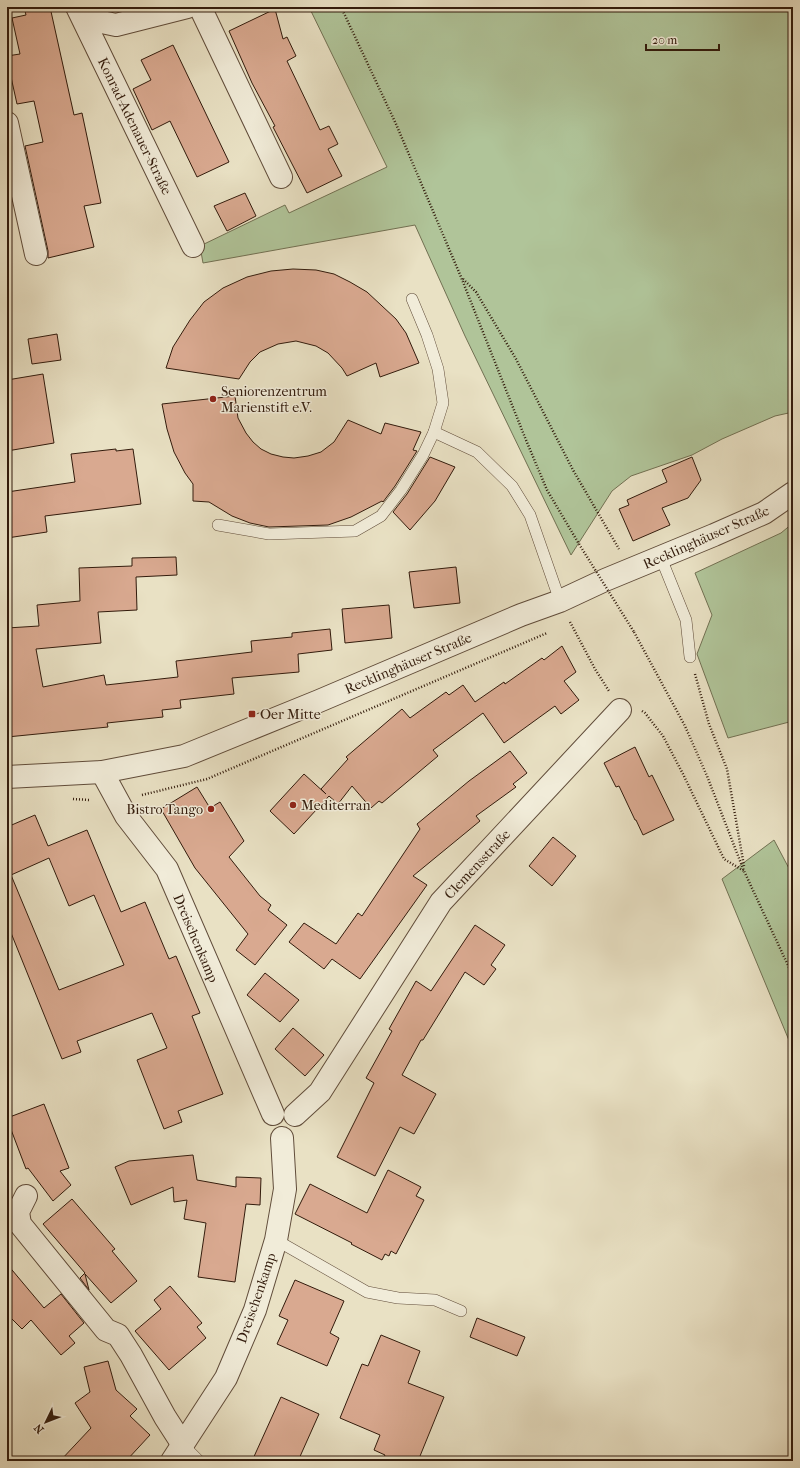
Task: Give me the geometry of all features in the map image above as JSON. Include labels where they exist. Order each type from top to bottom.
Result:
[{"type":"street","name":"Konrad-Adenauer-Straße","points":[[78,7],[97,21],[116,25],[187,7]]},
{"type":"street","name":"Konrad-Adenauer-Straße","points":[[78,7],[193,246]]},
{"type":"street","points":[[200,7],[281,177]]},
{"type":"street","points":[[7,123],[36,254]]},
{"type":"street","name":"Recklinghäuser Straße","points":[[7,777],[102,772],[184,756],[312,704],[521,615],[560,601],[605,580],[660,558],[764,513],[793,493]]},
{"type":"street","name":"Clemensstraße","points":[[295,1116],[320,1092],[441,902],[620,710]]},
{"type":"street","name":"Dreischenkamp","points":[[102,772],[126,816],[167,869],[273,1114],[270,1119],[269,1126],[276,1136],[282,1138],[285,1189],[276,1240],[255,1310],[226,1378],[178,1453]]},
{"type":"street","points":[[273,1114],[278,1110],[290,1111],[295,1116],[297,1121],[297,1128],[293,1133],[288,1137],[282,1138]]},
{"type":"street","points":[[26,1196],[18,1212],[20,1224],[106,1330],[118,1335],[131,1355],[165,1417],[178,1453]]},
{"type":"lane","points":[[218,525],[269,534],[355,531],[381,516],[401,490],[423,455],[434,432],[443,403],[438,369],[427,335],[412,299]]},
{"type":"lane","points":[[434,432],[477,452],[512,486],[530,515],[560,601]]},
{"type":"lane","points":[[660,558],[686,620],[690,657]]},
{"type":"lane","points":[[276,1240],[367,1292],[398,1298],[435,1300],[461,1311]]},
{"type":"lane","points":[[178,1453],[199,1461]]},
{"type":"path","points":[[341,7],[396,124],[461,277],[547,490],[634,632],[685,726],[707,776],[744,871],[793,976]]},
{"type":"path","points":[[461,277],[476,292],[516,359],[573,470],[631,570]]},
{"type":"path","points":[[571,622],[595,669],[620,710],[630,703],[645,713],[663,736],[724,859],[744,871]]},
{"type":"path","points":[[690,657],[709,724],[727,769],[741,844],[744,871]]},
{"type":"green space","points":[[309,7],[793,7],[793,412],[775,416],[722,439],[692,455],[631,476],[612,491],[571,555],[465,336],[415,225],[203,263],[200,246],[285,205],[289,213],[387,167]]},
{"type":"green space","points":[[793,523],[793,721],[728,738],[697,654],[712,615],[695,573],[781,533]]},
{"type":"green space","points":[[774,840],[793,876],[793,1050],[722,879]]},
{"type":"building","points":[[24,7],[50,7],[74,115],[82,113],[101,203],[84,206],[94,247],[48,258],[48,251],[25,146],[43,142],[34,101],[17,104],[7,59],[7,56],[20,54],[12,18],[26,15]]},
{"type":"building","points":[[275,9],[283,39],[287,37],[296,56],[287,61],[320,130],[329,126],[338,144],[328,149],[342,176],[307,193],[273,127],[275,126],[252,83],[229,31]]},
{"type":"building","points":[[173,45],[229,162],[197,177],[170,121],[152,130],[133,89],[151,80],[141,60]]},
{"type":"building","points":[[245,193],[256,216],[227,231],[214,206]]},
{"type":"building","points":[[293,269],[316,270],[334,274],[367,292],[396,319],[406,333],[419,363],[380,377],[376,363],[347,376],[342,368],[328,353],[316,346],[296,341],[278,344],[260,352],[250,362],[239,379],[166,368],[173,347],[190,320],[204,302],[223,288],[247,277],[271,271]]},
{"type":"building","points":[[57,334],[61,360],[32,364],[28,339]]},
{"type":"building","points":[[43,374],[54,443],[7,451],[7,380]]},
{"type":"building","points":[[235,396],[238,418],[246,433],[261,449],[271,454],[294,458],[321,452],[334,442],[348,420],[381,434],[385,423],[421,432],[413,450],[417,451],[383,502],[382,501],[351,517],[328,525],[269,527],[250,523],[232,516],[209,502],[193,501],[193,484],[185,473],[174,452],[167,429],[162,404]]},
{"type":"building","points":[[116,449],[116,451],[133,449],[141,504],[45,516],[47,532],[7,538],[7,492],[75,482],[71,454]]},
{"type":"building","points":[[430,457],[455,467],[435,501],[410,530],[393,512],[407,494]]},
{"type":"building","points":[[692,457],[701,480],[688,498],[662,508],[670,525],[633,541],[619,509],[629,505],[627,500],[667,482],[662,470]]},
{"type":"building","points":[[176,557],[177,575],[136,577],[137,610],[98,612],[101,643],[36,649],[43,687],[104,675],[106,685],[178,677],[176,661],[252,652],[251,641],[292,637],[292,633],[330,629],[332,650],[298,654],[299,672],[232,678],[234,694],[180,700],[181,708],[162,710],[163,717],[107,723],[108,727],[7,737],[7,628],[39,626],[37,605],[80,601],[79,568],[132,566],[132,558]]},
{"type":"building","points":[[456,567],[460,603],[414,608],[409,572]]},
{"type":"building","points":[[389,605],[392,638],[345,643],[342,609]]},
{"type":"building","points":[[562,646],[576,672],[564,681],[579,700],[561,714],[555,706],[504,743],[483,713],[433,750],[438,756],[382,803],[379,801],[371,808],[352,786],[338,804],[329,796],[294,834],[270,811],[304,774],[326,794],[321,789],[348,759],[346,757],[402,709],[410,718],[446,692],[449,695],[463,685],[475,702],[504,682],[505,684],[542,658],[544,660]]},
{"type":"building","points":[[635,747],[649,777],[652,775],[674,820],[643,835],[619,786],[616,787],[604,763]]},
{"type":"building","points":[[510,751],[527,773],[513,784],[516,787],[476,816],[480,821],[413,876],[427,885],[360,979],[332,959],[324,969],[289,942],[304,923],[336,944],[358,913],[362,916],[420,829],[417,824],[469,781]]},
{"type":"building","points":[[197,787],[210,808],[220,802],[244,841],[229,857],[260,896],[271,905],[268,910],[287,925],[255,965],[236,950],[248,934],[195,868],[161,809]]},
{"type":"building","points":[[35,815],[48,846],[87,830],[121,912],[145,902],[169,959],[176,956],[200,1013],[192,1016],[223,1094],[178,1111],[182,1122],[164,1129],[137,1060],[167,1048],[152,1013],[77,1041],[81,1052],[62,1059],[7,923],[7,827]],"holes":[[[49,858],[69,906],[94,895],[124,965],[59,990],[11,875]]]},
{"type":"building","points":[[553,837],[576,856],[552,886],[529,866]]},
{"type":"building","points":[[475,925],[505,945],[491,965],[496,969],[484,985],[465,972],[423,1040],[421,1040],[402,1075],[436,1094],[414,1134],[400,1127],[375,1176],[337,1157],[374,1083],[366,1078],[392,1031],[389,1029],[416,981],[431,991]]},
{"type":"building","points":[[265,973],[299,1000],[280,1022],[247,995]]},
{"type":"building","points":[[293,1028],[324,1055],[305,1076],[275,1049]]},
{"type":"building","points":[[44,1104],[69,1168],[60,1171],[71,1185],[53,1201],[28,1168],[26,1169],[7,1119]]},
{"type":"building","points":[[193,1155],[197,1180],[236,1187],[236,1177],[261,1178],[260,1205],[246,1204],[235,1282],[198,1277],[206,1223],[184,1219],[187,1200],[174,1202],[173,1187],[131,1205],[115,1167],[129,1161]]},
{"type":"building","points":[[388,1170],[421,1187],[416,1196],[424,1200],[396,1254],[391,1251],[389,1256],[385,1254],[382,1260],[295,1214],[310,1184],[367,1213]]},
{"type":"building","points":[[72,1199],[115,1249],[112,1251],[137,1281],[111,1303],[85,1274],[89,1290],[80,1278],[85,1273],[43,1224]]},
{"type":"building","points":[[7,1264],[44,1308],[61,1294],[84,1323],[69,1336],[75,1343],[61,1355],[31,1320],[22,1329],[7,1314]]},
{"type":"building","points":[[295,1280],[344,1301],[330,1333],[339,1338],[327,1366],[277,1344],[288,1320],[279,1316]]},
{"type":"building","points":[[170,1286],[202,1323],[197,1327],[206,1338],[169,1370],[135,1331],[161,1309],[154,1300]]},
{"type":"building","points":[[477,1318],[525,1337],[517,1356],[470,1337]]},
{"type":"building","points":[[381,1335],[420,1351],[408,1383],[444,1397],[418,1461],[382,1461],[385,1455],[374,1450],[380,1435],[340,1418],[362,1364],[368,1366]]},
{"type":"building","points":[[108,1361],[116,1390],[137,1409],[130,1416],[150,1435],[126,1461],[60,1461],[91,1428],[75,1403],[90,1392],[84,1367]]},
{"type":"building","points":[[281,1397],[319,1414],[298,1461],[252,1461]]},
{"type":"place","name":"Seniorenzentrum Marienstift e.V.","points":[[213,399]]},
{"type":"place","name":"Oer Mitte","points":[[252,714]]},
{"type":"place","name":"Mediterran","points":[[293,805]]},
{"type":"place","name":"Bistro Tango","points":[[211,809]]}]
